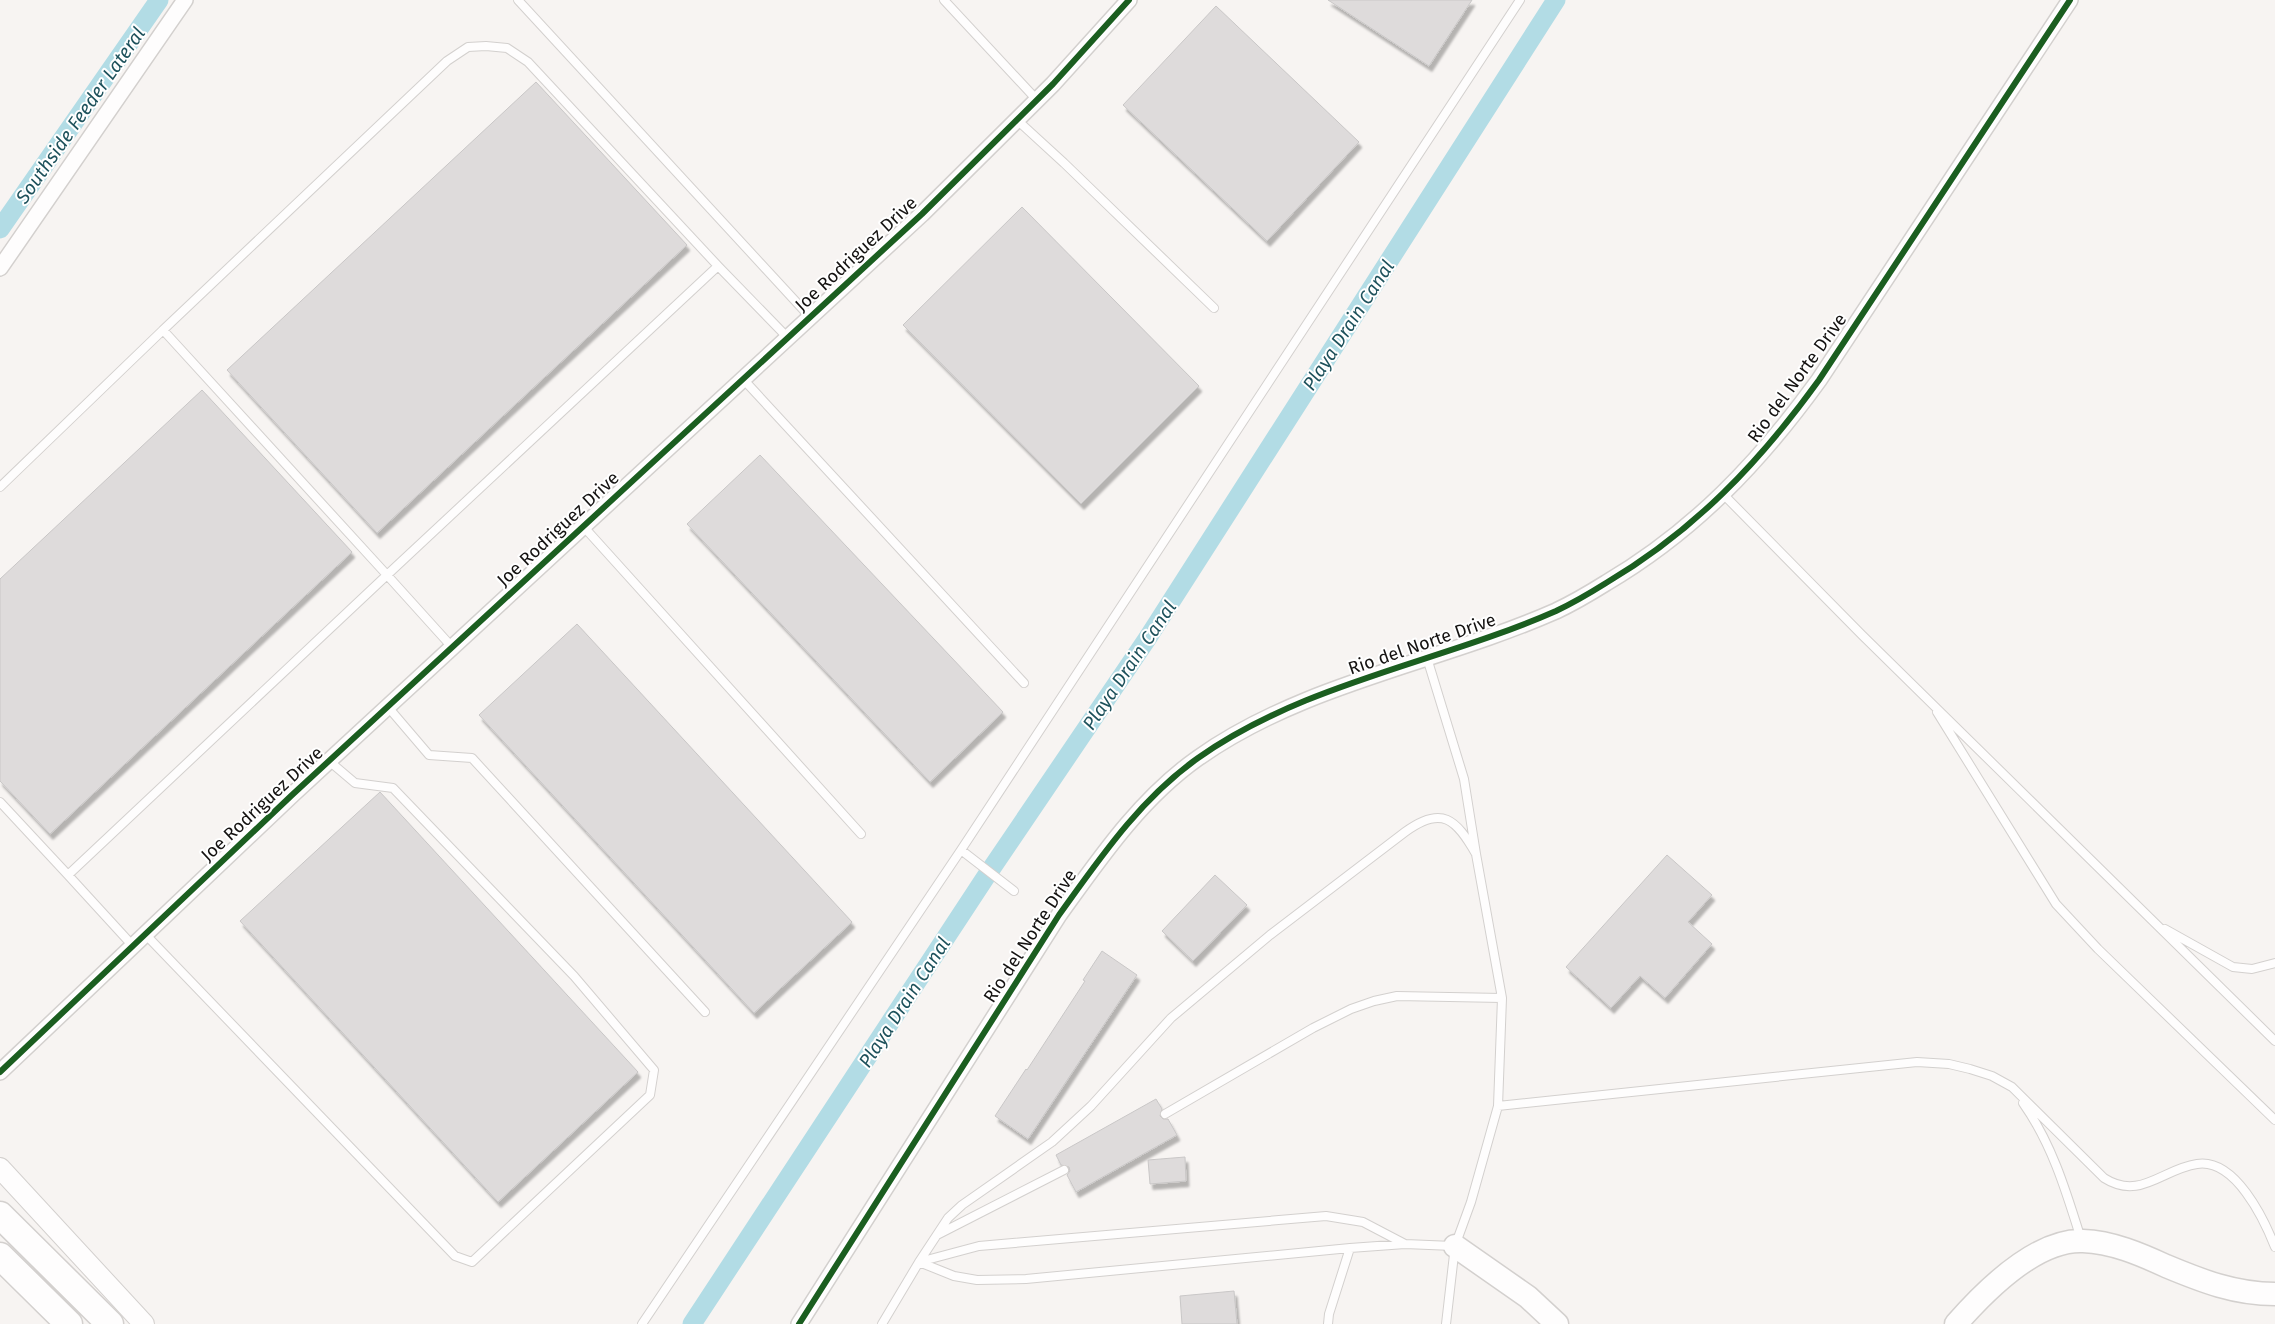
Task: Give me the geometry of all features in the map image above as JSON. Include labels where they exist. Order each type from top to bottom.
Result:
[{"type":"highway","points":[[0,1215],[110,1324]]},
{"type":"highway","points":[[0,1256],[69,1324]]},
{"type":"main road","points":[[0,1168],[144,1324]]},
{"type":"main road","points":[[1956,1324],[1985,1293],[2034,1256],[2057,1245],[2082,1241],[2110,1245],[2135,1252],[2201,1281],[2228,1290],[2255,1294],[2275,1294]]},
{"type":"main road","points":[[1455,1246],[1528,1297],[1557,1324]]},
{"type":"street","points":[[0,268],[185,0]]},
{"type":"street","name":"Joe Rodriguez Drive","points":[[0,1072],[329,761],[922,214],[1037,100],[1129,0]]},
{"type":"street","name":"Rio del Norte Drive","points":[[799,1324],[1059,915],[1110,845],[1149,800],[1196,760],[1234,735],[1275,713],[1557,611],[1634,566],[1677,536],[1723,494],[1786,425],[1819,380],[2070,0]]},
{"type":"lane","points":[[518,0],[810,317]]},
{"type":"lane","points":[[944,0],[1037,100]]},
{"type":"lane","points":[[642,1324],[961,850],[1520,0]]},
{"type":"lane","points":[[0,487],[447,61],[468,47],[507,48],[528,62],[718,266],[788,338]]},
{"type":"lane","points":[[1017,120],[1214,308]]},
{"type":"lane","points":[[68,875],[718,266]]},
{"type":"lane","points":[[163,330],[452,647]]},
{"type":"lane","points":[[743,379],[1024,683]]},
{"type":"lane","points":[[1723,494],[1930,702],[2275,1041]]},
{"type":"lane","points":[[583,526],[861,834]]},
{"type":"lane","points":[[1427,658],[1464,779],[1502,998],[1498,1106],[1455,1246],[1446,1324]]},
{"type":"lane","points":[[1930,702],[2056,904],[2098,949],[2275,1120]]},
{"type":"lane","points":[[388,707],[429,755],[472,758],[705,1012]]},
{"type":"lane","points":[[146,934],[455,1256],[472,1262],[650,1095],[654,1070],[574,976],[393,788],[356,783],[329,761]]},
{"type":"lane","points":[[0,802],[133,946]]},
{"type":"lane","points":[[882,1324],[934,1237],[948,1218],[962,1205],[1035,1155],[1076,1120],[1171,1018],[1270,935],[1412,827],[1430,818],[1448,820],[1466,837],[1476,854]]},
{"type":"lane","points":[[961,850],[1014,891]]},
{"type":"lane","points":[[2156,924],[2234,967],[2252,969],[2275,963]]},
{"type":"lane","points":[[1165,1114],[1313,1028],[1374,1001],[1397,996],[1502,998]]},
{"type":"lane","points":[[1498,1106],[1917,1062],[1949,1064],[1970,1068],[1992,1076],[2012,1087],[2104,1178],[2116,1186],[2132,1188],[2197,1164],[2210,1164],[2222,1169],[2236,1181],[2255,1205],[2275,1247]]},
{"type":"lane","points":[[2012,1087],[2039,1126],[2062,1177],[2082,1241]]},
{"type":"lane","points":[[934,1237],[1064,1170]]},
{"type":"lane","points":[[919,1262],[979,1246],[1326,1216],[1363,1222],[1405,1244]]},
{"type":"lane","points":[[919,1262],[954,1276],[977,1280],[1026,1279],[1350,1248],[1405,1244],[1455,1246]]},
{"type":"lane","points":[[1328,1324],[1329,1314],[1350,1248]]},
{"type":"building","points":[[1328,0],[1472,0],[1429,66]]},
{"type":"building","points":[[1216,6],[1359,142],[1267,241],[1123,105]]},
{"type":"building","points":[[536,82],[687,245],[377,533],[227,370]]},
{"type":"building","points":[[1022,207],[1199,386],[1081,504],[903,325]]},
{"type":"building","points":[[202,390],[352,552],[50,834],[0,781],[0,579]]},
{"type":"building","points":[[760,455],[1003,712],[930,782],[687,524]]},
{"type":"building","points":[[577,624],[852,922],[754,1013],[479,715]]},
{"type":"building","points":[[380,792],[638,1072],[498,1202],[240,921]]},
{"type":"building","points":[[1667,855],[1712,895],[1688,922],[1712,944],[1665,998],[1640,976],[1611,1008],[1566,967]]},
{"type":"building","points":[[1215,875],[1247,905],[1193,961],[1162,931]]},
{"type":"building","points":[[1102,951],[1137,975],[1028,1139],[995,1116],[1085,981],[1083,980]]},
{"type":"building","points":[[1156,1099],[1162,1109],[1160,1116],[1163,1119],[1168,1119],[1177,1135],[1076,1192],[1067,1175],[1070,1171],[1069,1167],[1061,1165],[1056,1155]]},
{"type":"building","points":[[1185,1157],[1186,1181],[1150,1184],[1148,1160]]},
{"type":"building","points":[[1234,1291],[1237,1324],[1182,1324],[1180,1296]]},
{"type":"waterway","name":"Southside Feeder Lateral","points":[[0,229],[159,0]]},
{"type":"waterway","name":"Playa Drain Canal","points":[[692,1324],[985,878],[1147,639],[1556,0]]},
{"type":"cycle path","points":[[0,1072],[292,795],[922,214],[1053,84],[1129,0]]},
{"type":"cycle path","points":[[799,1324],[1059,915],[1122,830],[1139,811],[1177,774],[1239,732],[1327,692],[1511,629],[1569,605],[1638,563],[1696,518],[1723,493],[1773,439],[1819,380],[2070,0]]}]
